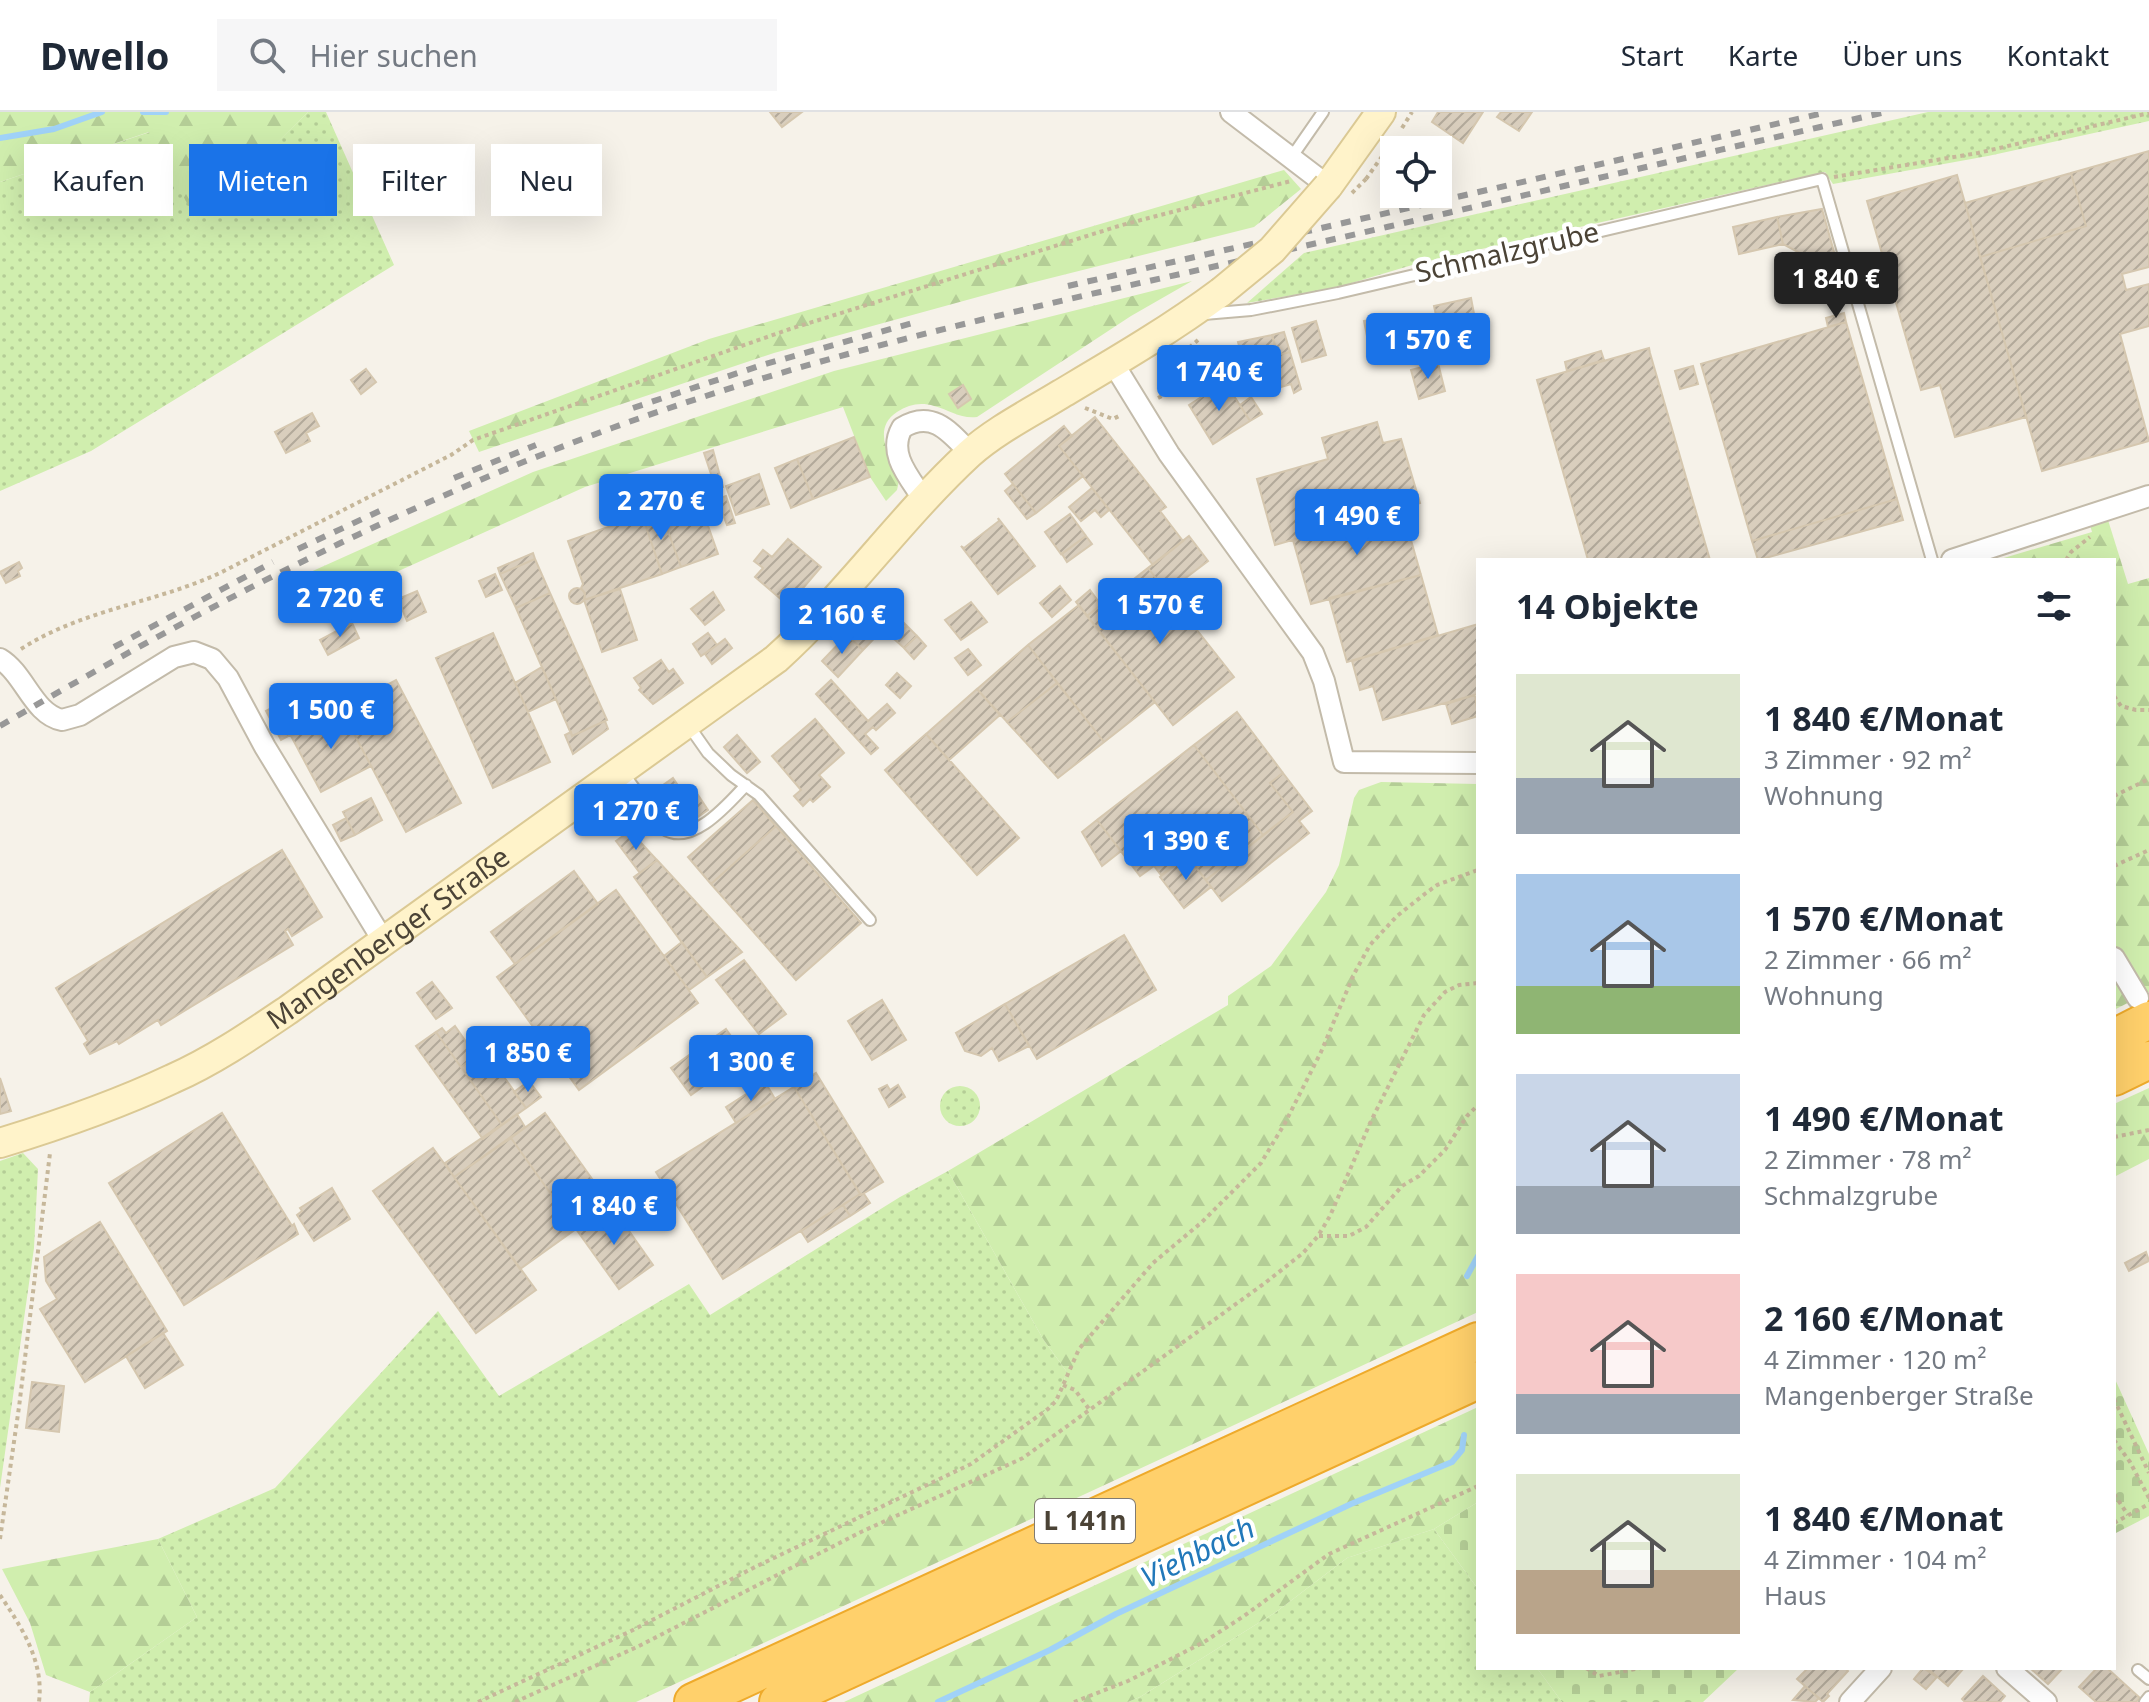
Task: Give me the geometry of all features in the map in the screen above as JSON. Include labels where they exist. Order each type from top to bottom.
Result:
[{"type":"highway","points":[[2116,1076],[2149,1060]]},
{"type":"highway","name":"L 141n","points":[[693,1702],[1476,1342]]},
{"type":"highway","name":"L 141n","points":[[778,1702],[1476,1381]]},
{"type":"main road","name":"Mangenberger Straße","points":[[0,1143],[47,1129],[149,1089],[210,1059],[263,1026],[776,659],[812,626],[970,453],[1001,430],[1192,314],[1272,250],[1321,180],[1381,112]]},
{"type":"street","points":[[1231,112],[1321,180]]},
{"type":"street","points":[[1113,363],[1169,454],[1308,645],[1324,681],[1344,762],[1476,763]]},
{"type":"street","points":[[924,500],[896,449],[902,428],[920,420],[932,421],[945,426],[970,453]]},
{"type":"street","points":[[1958,558],[2149,496]]},
{"type":"street","points":[[3,661],[46,713],[62,720],[80,715],[174,657],[194,652],[212,659],[228,678],[272,758],[384,942]]},
{"type":"street","points":[[2116,964],[2136,1020]]},
{"type":"street","points":[[1850,1702],[1879,1670]]},
{"type":"street","points":[[2009,1670],[2046,1702]]},
{"type":"lane","points":[[1291,158],[1323,112]]},
{"type":"lane","points":[[1822,179],[1931,558]]},
{"type":"lane","name":"Schmalzgrube","points":[[1192,314],[1251,310],[1338,293],[1822,179]]},
{"type":"lane","points":[[688,724],[708,753],[759,795],[870,920]]},
{"type":"lane","points":[[622,771],[664,829],[673,834],[702,825],[746,785]]},
{"type":"lane","points":[[2138,1670],[2149,1679]]},
{"type":"lane","points":[[2145,1702],[2149,1697]]},
{"type":"path","points":[[1822,179],[1978,153],[2149,113]]},
{"type":"path","points":[[3,661],[61,627],[191,586],[220,573],[451,455],[473,440],[805,325],[1122,225],[1321,180]]},
{"type":"path","points":[[2116,699],[2121,706],[2149,710]]},
{"type":"path","points":[[2116,795],[2149,779]]},
{"type":"path","points":[[2116,865],[2149,850]]},
{"type":"path","points":[[478,1702],[631,1631],[741,1573],[971,1464],[1048,1409],[1056,1401],[1079,1349],[1153,1263],[1202,1222],[1261,1163],[1321,1052],[1354,974],[1370,945],[1397,916],[1437,885],[1476,871]]},
{"type":"path","points":[[515,1702],[637,1647],[861,1532],[1041,1448],[1089,1409],[1265,1283],[1303,1253],[1330,1216],[1371,1121],[1424,1015],[1445,992],[1459,985],[1476,983]]},
{"type":"path","points":[[1318,1236],[1349,1236],[1366,1227],[1402,1186],[1419,1176],[1453,1142],[1467,1116],[1476,1107]]},
{"type":"path","points":[[0,1539],[51,1145],[47,1129]]},
{"type":"path","points":[[2116,1137],[2149,1130]]},
{"type":"path","points":[[1063,1385],[1075,1390],[1089,1409]]},
{"type":"path","points":[[2116,1403],[2149,1473]]},
{"type":"path","points":[[2116,1443],[2149,1498]]},
{"type":"path","points":[[1074,1702],[1128,1681],[1204,1642],[1329,1554],[1476,1487]]},
{"type":"path","points":[[2116,1497],[2128,1515]]},
{"type":"path","points":[[2116,1522],[2149,1504]]},
{"type":"path","points":[[0,1595],[33,1651],[39,1702]]},
{"type":"path","points":[[1589,1670],[1599,1676],[1630,1670]]},
{"type":"green space","points":[[0,112],[308,112],[276,144],[189,144],[189,207],[173,177],[173,144],[155,144],[149,132],[113,144],[24,144],[24,174],[0,182]]},
{"type":"green space","points":[[308,112],[326,112],[353,173],[353,216],[372,216],[394,265],[91,451],[0,491],[0,182],[24,174],[24,216],[173,216],[173,176],[189,206],[189,216],[194,216],[197,221],[202,216],[337,216],[337,144],[275,144]]},
{"type":"green space","points":[[1928,112],[2149,112],[2149,121],[1988,156],[1833,184],[1825,172],[1419,263],[1335,288],[1247,303],[1304,253]]},
{"type":"green space","points":[[150,132],[156,144],[114,144]]},
{"type":"green space","points":[[1284,170],[1301,189],[1254,227],[1007,289],[774,353],[479,452],[469,431],[709,339]]},
{"type":"green space","points":[[1192,281],[1131,316],[977,417],[924,404],[897,412],[889,419],[884,436],[899,481],[897,490],[886,501],[870,477],[843,407],[585,487],[301,615],[286,583],[533,472],[834,371]]},
{"type":"green space","points":[[2108,520],[2128,584],[2149,578],[2149,992],[2116,1009],[2116,558],[2004,558],[2092,532],[2090,525]]},
{"type":"green space","points":[[1381,782],[1476,784],[1476,1313],[636,1702],[478,1702],[631,1631],[755,1567],[971,1464],[1056,1401],[1067,1372],[1043,1339],[948,1171],[1228,1005],[1228,996],[1271,966],[1326,892],[1339,865],[1354,798],[1359,790]]},
{"type":"green space","points":[[960,1086],[974,1092],[980,1106],[974,1120],[960,1126],[946,1120],[940,1106],[946,1092]]},
{"type":"green space","points":[[2149,1088],[2149,1159],[2116,1176],[2116,1103]]},
{"type":"green space","points":[[23,1153],[38,1169],[34,1248],[0,1488],[0,1161]]},
{"type":"green space","points":[[948,1171],[1043,1339],[1067,1372],[1056,1401],[1048,1409],[971,1464],[755,1567],[631,1631],[478,1702],[89,1702],[90,1692],[197,1617],[158,1539],[275,1488],[438,1311],[499,1396],[689,1284],[710,1315],[900,1197]]},
{"type":"green space","points":[[2116,1381],[2149,1454],[2149,1516],[2116,1533]]},
{"type":"green space","points":[[1476,1408],[1476,1503],[1434,1529],[1347,1558],[1276,1612],[1140,1697],[1128,1702],[844,1702]]},
{"type":"green space","points":[[1476,1503],[1476,1586],[1434,1529]]},
{"type":"green space","points":[[1434,1529],[1476,1586],[1476,1670],[1538,1670],[1562,1702],[1128,1702],[1276,1612],[1347,1558]]},
{"type":"green space","points":[[158,1539],[197,1617],[90,1692],[46,1675],[30,1623],[2,1569]]},
{"type":"green space","points":[[1538,1670],[1737,1670],[1703,1702],[1562,1702]]},
{"type":"building","points":[[770,112],[802,112],[782,127]]},
{"type":"building","points":[[1438,112],[1483,112],[1463,143],[1432,122]]},
{"type":"building","points":[[1501,112],[1532,112],[1519,131],[1497,117]]},
{"type":"building","points":[[2149,151],[2149,267],[2122,274],[2126,290],[2149,284],[2149,326],[2120,334],[2149,441],[2042,471],[1980,257],[2086,226],[2071,173]]},
{"type":"building","points":[[2071,173],[2086,226],[1980,257],[1965,203]]},
{"type":"building","points":[[1957,175],[2026,417],[1955,437],[1940,385],[1921,390],[1867,201]]},
{"type":"building","points":[[1822,209],[1843,284],[1810,293],[1800,253],[1783,244],[1777,217]]},
{"type":"building","points":[[1777,217],[1783,244],[1739,254],[1733,227]]},
{"type":"building","points":[[1471,298],[1475,319],[1456,323],[1454,316],[1437,320],[1434,306]]},
{"type":"building","points":[[1844,313],[1846,322],[1828,327],[1826,318]]},
{"type":"building","points":[[1392,315],[1400,350],[1371,356],[1364,321]]},
{"type":"building","points":[[1316,321],[1326,355],[1302,362],[1292,328]]},
{"type":"building","points":[[1846,322],[1897,499],[1752,541],[1701,364]]},
{"type":"building","points":[[1284,332],[1290,352],[1278,355],[1272,335]]},
{"type":"building","points":[[1272,335],[1279,362],[1246,372],[1238,342]]},
{"type":"building","points":[[1649,348],[1709,558],[1587,558],[1537,380]]},
{"type":"building","points":[[1601,351],[1604,360],[1567,371],[1565,362]]},
{"type":"building","points":[[1290,352],[1301,389],[1294,393],[1291,384],[1281,387],[1274,364],[1279,362],[1278,355]]},
{"type":"building","points":[[1200,361],[1212,374],[1204,382],[1192,369]]},
{"type":"building","points":[[1438,363],[1445,391],[1419,399],[1411,370]]},
{"type":"building","points":[[1693,366],[1698,384],[1680,389],[1675,371]]},
{"type":"building","points":[[366,369],[376,382],[361,394],[351,380]]},
{"type":"building","points":[[1225,382],[1250,421],[1213,444],[1189,405]]},
{"type":"building","points":[[963,385],[971,399],[958,408],[949,394]]},
{"type":"building","points":[[1251,397],[1262,414],[1250,421],[1240,405]]},
{"type":"building","points":[[312,413],[319,426],[306,433],[310,441],[286,453],[275,432]]},
{"type":"building","points":[[1095,417],[1166,507],[1160,511],[1183,541],[1153,565],[1059,446]]},
{"type":"building","points":[[1377,422],[1383,443],[1401,439],[1420,503],[1275,545],[1257,479],[1328,459],[1322,438]]},
{"type":"building","points":[[1064,426],[1072,436],[1059,446],[1083,476],[1036,513],[1005,474]]},
{"type":"building","points":[[854,437],[870,477],[813,499],[797,459]]},
{"type":"building","points":[[713,450],[723,487],[716,489],[704,453]]},
{"type":"building","points":[[797,459],[813,499],[791,508],[775,468]]},
{"type":"building","points":[[759,474],[769,504],[736,515],[726,486]]},
{"type":"building","points":[[1013,484],[1036,513],[1027,519],[1005,491]]},
{"type":"building","points":[[1092,488],[1109,510],[1101,517],[1095,510],[1081,521],[1069,507]]},
{"type":"building","points":[[697,495],[718,554],[681,567],[660,509]]},
{"type":"building","points":[[726,496],[735,523],[727,525],[717,499]]},
{"type":"building","points":[[1897,499],[1903,520],[1765,558],[1757,558],[1752,541]]},
{"type":"building","points":[[660,509],[681,567],[662,574],[642,515]]},
{"type":"building","points":[[1402,509],[1421,575],[1311,604],[1293,540]]},
{"type":"building","points":[[1070,514],[1086,536],[1061,554],[1045,532]]},
{"type":"building","points":[[642,515],[662,574],[584,600],[583,584],[568,541]]},
{"type":"building","points":[[998,518],[1035,566],[998,594],[961,546],[964,548],[999,521]]},
{"type":"building","points":[[1086,536],[1092,544],[1067,562],[1062,554]]},
{"type":"building","points":[[1189,536],[1208,561],[1167,592],[1148,568]]},
{"type":"building","points":[[788,539],[821,567],[792,601],[783,601],[755,577],[763,568],[754,561],[763,550],[772,557]]},
{"type":"building","points":[[533,553],[535,559],[500,574],[498,568]]},
{"type":"building","points":[[535,559],[550,593],[516,608],[500,574]]},
{"type":"building","points":[[19,562],[22,568],[18,571],[20,576],[6,583],[0,572]]},
{"type":"building","points":[[1148,568],[1234,677],[1173,725],[1087,616]]},
{"type":"building","points":[[495,574],[502,590],[486,597],[479,581]]},
{"type":"building","points":[[1421,575],[1438,635],[1347,662],[1329,598]]},
{"type":"building","points":[[1060,586],[1071,600],[1052,617],[1040,603]]},
{"type":"building","points":[[574,588],[580,588],[585,596],[583,602],[574,604],[569,599],[569,593]]},
{"type":"building","points":[[620,589],[637,640],[602,652],[584,600]]},
{"type":"building","points":[[1090,590],[1101,605],[1087,616],[1076,602]]},
{"type":"building","points":[[417,591],[426,612],[407,621],[398,599]]},
{"type":"building","points":[[713,592],[724,610],[705,625],[691,609]]},
{"type":"building","points":[[550,593],[607,720],[572,736],[516,608]]},
{"type":"building","points":[[971,602],[987,622],[961,640],[945,620]]},
{"type":"building","points":[[1079,605],[1155,702],[1104,742],[1028,645]]},
{"type":"building","points":[[871,609],[888,624],[863,650],[847,635]]},
{"type":"building","points":[[897,616],[907,626],[894,639],[884,629]]},
{"type":"building","points":[[352,623],[359,638],[328,655],[320,640]]},
{"type":"building","points":[[1476,625],[1476,695],[1383,720],[1373,686],[1360,690],[1352,661]]},
{"type":"building","points":[[907,626],[917,636],[904,648],[894,639]]},
{"type":"building","points":[[493,633],[550,762],[493,788],[436,658]]},
{"type":"building","points":[[708,633],[717,645],[701,656],[693,644]]},
{"type":"building","points":[[847,635],[863,650],[838,677],[822,661]]},
{"type":"building","points":[[917,636],[926,646],[914,659],[904,648]]},
{"type":"building","points":[[725,639],[732,648],[712,664],[705,654]]},
{"type":"building","points":[[1028,645],[1057,683],[1007,722],[977,689]]},
{"type":"building","points":[[968,649],[981,665],[968,675],[955,658]]},
{"type":"building","points":[[661,660],[669,672],[673,669],[683,683],[653,704],[639,690],[641,688],[634,678]]},
{"type":"building","points":[[542,667],[556,699],[528,712],[515,683]]},
{"type":"building","points":[[897,673],[911,686],[900,698],[886,685]]},
{"type":"building","points":[[396,680],[461,803],[406,832],[341,709]]},
{"type":"building","points":[[831,680],[868,721],[887,704],[895,713],[876,730],[873,727],[865,734],[878,748],[871,754],[816,694]]},
{"type":"building","points":[[1057,683],[1104,742],[1058,778],[1007,722]]},
{"type":"building","points":[[977,689],[1000,715],[949,760],[926,734]]},
{"type":"building","points":[[302,692],[317,721],[281,740],[266,711]]},
{"type":"building","points":[[1475,695],[1476,717],[1452,724],[1446,704]]},
{"type":"building","points":[[341,709],[371,766],[321,792],[291,736]]},
{"type":"building","points":[[1237,712],[1283,773],[1270,783],[1293,812],[1263,835],[1194,745]]},
{"type":"building","points":[[815,719],[844,753],[819,775],[830,787],[813,802],[810,799],[803,806],[794,796],[801,790],[772,756]]},
{"type":"building","points":[[605,721],[608,729],[573,754],[565,735],[571,732],[572,736]]},
{"type":"building","points":[[926,734],[1019,838],[977,875],[885,770]]},
{"type":"building","points":[[737,735],[760,762],[747,773],[724,747]]},
{"type":"building","points":[[1194,745],[1263,835],[1206,880],[1187,856],[1161,875],[1154,866],[1140,876],[1097,820]]},
{"type":"building","points":[[1283,773],[1312,811],[1299,821],[1309,833],[1222,901],[1206,880],[1293,812],[1270,783]]},
{"type":"building","points":[[673,778],[687,799],[665,813],[652,793]]},
{"type":"building","points":[[696,792],[708,810],[692,821],[679,804]]},
{"type":"building","points":[[371,798],[382,820],[355,835],[343,812]]},
{"type":"building","points":[[753,800],[776,826],[711,884],[688,857]]},
{"type":"building","points":[[346,818],[355,835],[341,841],[333,825]]},
{"type":"building","points":[[1097,820],[1121,851],[1102,866],[1082,832]]},
{"type":"building","points":[[776,826],[861,923],[796,980],[711,884]]},
{"type":"building","points":[[630,831],[657,860],[640,873],[616,841]]},
{"type":"building","points":[[282,850],[322,917],[292,936],[288,929],[285,931],[293,945],[161,1025],[158,1020],[119,1044],[117,1041],[90,1054],[84,1044],[88,1041],[56,988]]},
{"type":"building","points":[[1187,856],[1211,887],[1184,908],[1160,877]]},
{"type":"building","points":[[657,860],[742,952],[707,977],[634,877]]},
{"type":"building","points":[[574,871],[598,904],[515,964],[491,932]]},
{"type":"building","points":[[616,890],[698,1003],[579,1090],[497,977]]},
{"type":"building","points":[[1124,935],[1156,990],[1037,1059],[1005,1004]]},
{"type":"building","points":[[682,942],[707,977],[689,990],[664,956]]},
{"type":"building","points":[[744,960],[786,1014],[759,1034],[716,980]]},
{"type":"building","points":[[432,982],[452,1008],[436,1019],[417,993]]},
{"type":"building","points":[[882,1000],[906,1040],[872,1060],[848,1021]]},
{"type":"building","points":[[1005,1004],[1029,1046],[999,1061],[992,1048],[981,1056],[965,1051],[956,1033]]},
{"type":"building","points":[[455,1026],[476,1056],[461,1067],[436,1032],[442,1028],[446,1033]]},
{"type":"building","points":[[726,1029],[745,1056],[691,1095],[671,1068]]},
{"type":"building","points":[[436,1032],[502,1125],[483,1139],[416,1046]]},
{"type":"building","points":[[485,1050],[526,1108],[502,1125],[461,1067]]},
{"type":"building","points":[[816,1073],[883,1182],[861,1195],[794,1087]]},
{"type":"building","points":[[0,1078],[11,1111],[0,1114]]},
{"type":"building","points":[[529,1081],[541,1097],[526,1108],[514,1092]]},
{"type":"building","points":[[765,1082],[775,1099],[736,1123],[726,1107]]},
{"type":"building","points":[[887,1085],[890,1090],[898,1085],[905,1097],[889,1107],[879,1089]]},
{"type":"building","points":[[794,1087],[860,1194],[723,1279],[656,1172]]},
{"type":"building","points":[[222,1113],[298,1234],[184,1305],[109,1183]]},
{"type":"building","points":[[545,1113],[610,1204],[576,1229],[511,1138]]},
{"type":"building","points":[[517,1114],[525,1127],[454,1177],[445,1163]]},
{"type":"building","points":[[511,1138],[576,1229],[520,1269],[454,1177]]},
{"type":"building","points":[[433,1148],[536,1290],[476,1333],[373,1191]]},
{"type":"building","points":[[332,1188],[350,1219],[314,1241],[297,1215],[302,1211],[300,1208]]},
{"type":"building","points":[[864,1194],[870,1203],[850,1216],[843,1205]]},
{"type":"building","points":[[610,1204],[653,1265],[619,1289],[576,1229]]},
{"type":"building","points":[[843,1205],[850,1216],[808,1242],[801,1231]]},
{"type":"building","points":[[100,1222],[167,1331],[85,1382],[40,1309],[57,1299],[46,1281],[44,1257]]},
{"type":"building","points":[[2146,1252],[2149,1261],[2129,1271],[2125,1263]]},
{"type":"building","points":[[163,1333],[183,1365],[145,1388],[126,1356]]},
{"type":"building","points":[[32,1382],[64,1386],[59,1432],[26,1428]]},
{"type":"building","points":[[1806,1670],[1848,1671],[1823,1702],[1797,1679]]},
{"type":"building","points":[[1921,1670],[1937,1677],[1926,1689],[1914,1679]]},
{"type":"building","points":[[1929,1670],[1962,1670],[1948,1686]]},
{"type":"building","points":[[2032,1670],[2061,1670],[2048,1684]]},
{"type":"building","points":[[2095,1670],[2109,1670],[2140,1698],[2136,1702],[2096,1702],[2079,1687]]},
{"type":"building","points":[[1983,1676],[2005,1696],[2000,1702],[1965,1702],[1962,1699]]},
{"type":"building","points":[[1805,1686],[1819,1698],[1815,1702],[1793,1700]]},
{"type":"waterway","points":[[0,138],[54,129],[102,112]]},
{"type":"waterway","points":[[143,112],[166,112]]},
{"type":"waterway","name":"Viehbach","points":[[1467,1276],[1476,1260]]},
{"type":"waterway","name":"Viehbach","points":[[938,1702],[1050,1650],[1116,1614],[1351,1504],[1452,1462],[1462,1450],[1464,1435]]},
{"type":"railway","points":[[1068,286],[1828,112]]},
{"type":"railway","points":[[0,726],[223,602],[376,526],[532,458],[686,403],[834,358],[985,319],[1886,112]]},
{"type":"railway","points":[[633,408],[762,365],[916,322]]},
{"type":"railway","points":[[454,478],[536,445]]},
{"type":"railway","points":[[298,549],[388,507]]},
{"type":"railway","points":[[114,647],[273,562]]}]
